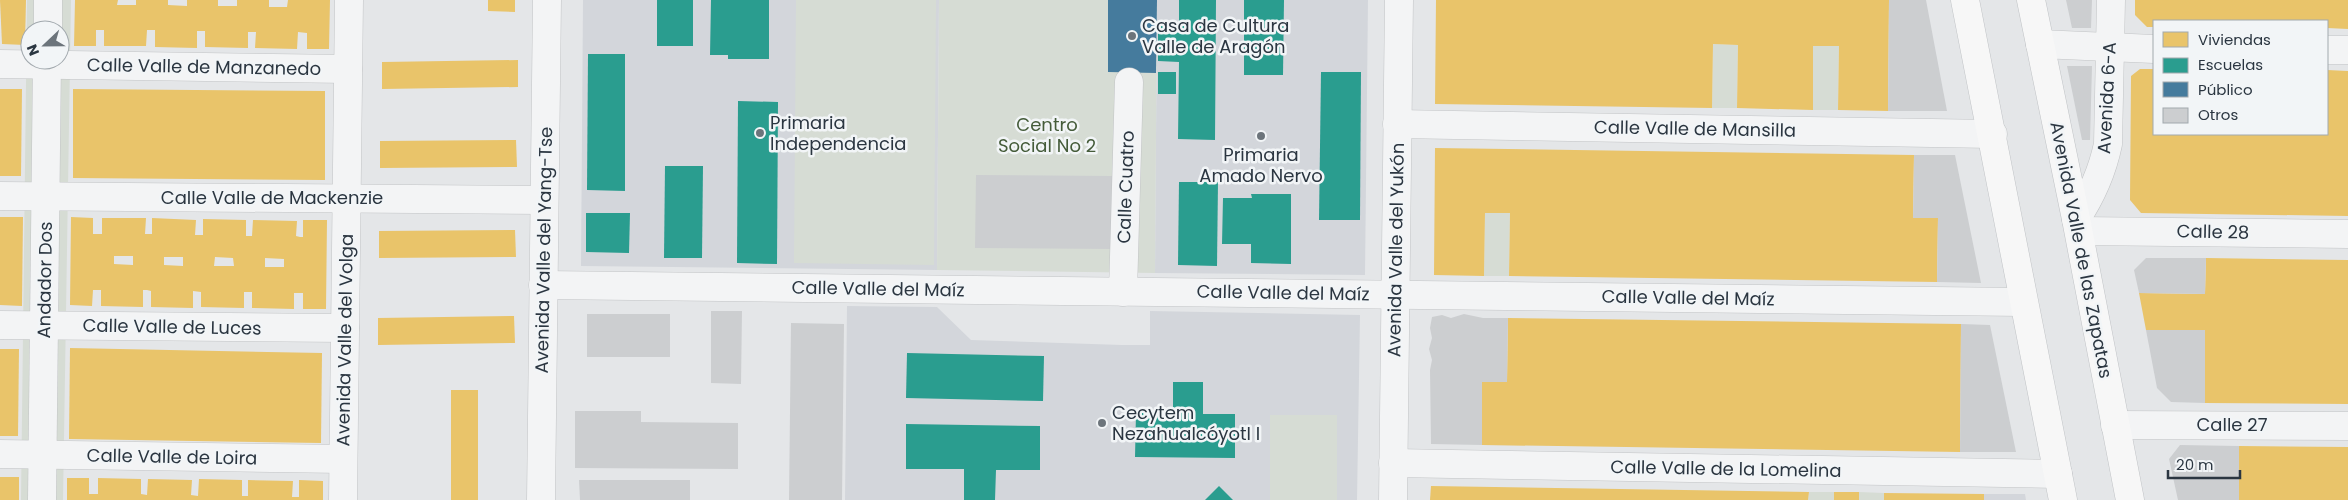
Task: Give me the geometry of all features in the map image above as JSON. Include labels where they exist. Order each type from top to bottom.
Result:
[{"type":"main road","points":[[1966,0],[1993,134],[2023,302],[2061,487]]},
{"type":"main road","name":"Avenida Valle de las Zapatas","points":[[2031,0],[2130,500]]},
{"type":"street","points":[[48,0],[48,20]]},
{"type":"street","name":"Avenida Valle del Volga","points":[[343,500],[349,0]]},
{"type":"street","name":"Avenida Valle del Yang-Tse","points":[[541,500],[547,0]]},
{"type":"street","name":"Avenida Valle del Yukón","points":[[1393,500],[1399,0]]},
{"type":"street","name":"Avenida 6-A","points":[[2077,225],[2104,166],[2108,144],[2111,0]]},
{"type":"street","points":[[2040,44],[2110,48],[2153,48]]},
{"type":"street","points":[[2328,50],[2348,50]]},
{"type":"street","name":"Calle Valle de Manzanedo","points":[[0,64],[20,63]]},
{"type":"street","name":"Calle Valle de Manzanedo","points":[[70,63],[348,69]]},
{"type":"street","name":"Andador Dos","points":[[42,500],[47,70]]},
{"type":"street","name":"Calle Cuatro","points":[[1123,292],[1129,82]]},
{"type":"street","name":"Calle Valle de Mansilla","points":[[1398,124],[1993,134]]},
{"type":"street","name":"Calle Valle de Mackenzie","points":[[0,196],[544,200]]},
{"type":"street","name":"Calle 28","points":[[2077,225],[2348,234]]},
{"type":"street","name":"Calle Valle del Maíz","points":[[543,285],[2023,302]]},
{"type":"street","name":"Calle Valle de Luces","points":[[0,325],[345,328]]},
{"type":"street","name":"Calle 27","points":[[2116,425],[2348,426]]},
{"type":"street","name":"Calle Valle de Loira","points":[[0,454],[343,459]]},
{"type":"street","name":"Calle Valle de la Lomelina","points":[[1393,463],[2061,487]]},
{"type":"shaded area","name":"Primaria Independencia","points":[[583,0],[939,0],[937,270],[581,266]]},
{"type":"shaded area","name":"Primaria Amado Nervo","points":[[1157,0],[1368,0],[1365,275],[1155,273]]},
{"type":"shaded area","name":"Cecytem Nezahualcóyotl I","points":[[847,306],[937,307],[971,340],[1122,345],[1150,345],[1150,311],[1360,315],[1357,500],[845,500]]},
{"type":"shaded area","points":[[1984,494],[2025,494],[2026,500],[1984,500]]},
{"type":"green space","points":[[27,0],[71,0],[70,62],[70,20],[27,20]]},
{"type":"green space","points":[[796,0],[936,0],[934,265],[794,263]]},
{"type":"green space","name":"Centro Social No 2","points":[[939,0],[1157,0],[1155,273],[937,270]]},
{"type":"green space","points":[[1713,44],[1738,45],[1737,108],[1712,108]]},
{"type":"green space","points":[[1813,46],[1839,46],[1838,110],[1813,110]]},
{"type":"green space","points":[[26,70],[70,70],[63,500],[21,500]]},
{"type":"green space","points":[[1485,213],[1510,213],[1509,276],[1484,276]]},
{"type":"green space","points":[[1270,415],[1337,415],[1337,500],[1270,500]]},
{"type":"green space","points":[[1809,492],[1834,492],[1834,500],[1808,500]]},
{"type":"green space","points":[[1859,492],[1884,493],[1884,500],[1859,500]]},
{"type":"building: Viviendas","points":[[0,0],[26,0],[26,20],[20,20],[20,45],[2,44]]},
{"type":"building: Viviendas","points":[[75,0],[118,0],[117,5],[136,5],[136,0],[168,0],[168,5],[187,6],[187,0],[218,0],[218,6],[237,6],[237,0],[269,0],[269,7],[287,7],[288,0],[330,0],[329,49],[307,49],[307,33],[298,32],[297,49],[255,48],[256,32],[248,32],[248,48],[205,47],[205,31],[197,31],[197,48],[155,47],[155,30],[147,30],[146,46],[104,46],[104,30],[96,30],[96,46],[74,46]]},
{"type":"building: Viviendas","points":[[488,0],[515,0],[515,12],[488,11]]},
{"type":"building: Viviendas","points":[[1436,0],[1889,0],[1888,111],[1838,110],[1839,46],[1813,46],[1813,110],[1737,108],[1738,45],[1713,44],[1712,108],[1435,104]]},
{"type":"building: Viviendas","points":[[2135,0],[2348,0],[2348,29],[2328,28],[2328,20],[2153,20],[2153,27],[2147,27],[2135,15]]},
{"type":"building: Viviendas","points":[[518,60],[518,87],[382,89],[382,62]]},
{"type":"building: Viviendas","points":[[2140,69],[2153,69],[2153,135],[2328,135],[2328,70],[2348,71],[2348,216],[2141,213],[2130,200],[2131,76]]},
{"type":"building: Viviendas","points":[[0,89],[22,89],[21,176],[0,176]]},
{"type":"building: Viviendas","points":[[73,89],[325,91],[325,180],[73,178]]},
{"type":"building: Viviendas","points":[[516,140],[517,167],[380,168],[380,141]]},
{"type":"building: Viviendas","points":[[1435,148],[1914,155],[1913,218],[1938,218],[1937,282],[1509,276],[1510,213],[1485,213],[1484,276],[1434,275]]},
{"type":"building: Viviendas","points":[[0,217],[23,217],[22,306],[0,305]]},
{"type":"building: Viviendas","points":[[71,217],[93,218],[93,234],[102,234],[102,218],[146,218],[145,234],[152,234],[152,218],[196,220],[195,235],[203,235],[203,219],[246,220],[246,236],[252,236],[253,220],[297,221],[296,236],[300,237],[303,237],[303,220],[327,220],[326,309],[303,309],[303,293],[294,293],[294,309],[252,308],[252,292],[244,292],[244,308],[201,307],[201,292],[193,291],[193,308],[151,307],[151,291],[147,290],[143,290],[143,307],[101,306],[101,290],[93,290],[92,306],[70,305]],"holes":[[[114,256],[133,256],[133,265],[114,264]],[[164,257],[183,257],[183,266],[164,265]],[[215,257],[233,258],[234,266],[214,266]],[[265,258],[284,259],[284,267],[265,267]]]},
{"type":"building: Viviendas","points":[[515,230],[516,257],[379,258],[379,231]]},
{"type":"building: Viviendas","points":[[2206,258],[2348,260],[2348,404],[2205,403],[2205,330],[2146,330],[2139,293],[2205,294]]},
{"type":"building: Viviendas","points":[[514,316],[515,343],[378,345],[378,318]]},
{"type":"building: Viviendas","points":[[1508,318],[1961,324],[1960,452],[1482,445],[1482,382],[1507,382]]},
{"type":"building: Viviendas","points":[[70,348],[322,353],[321,443],[69,439]]},
{"type":"building: Viviendas","points":[[0,349],[19,349],[18,436],[0,436]]},
{"type":"building: Viviendas","points":[[451,390],[478,390],[478,500],[451,500]]},
{"type":"building: Viviendas","points":[[2239,446],[2348,447],[2348,500],[2239,500]]},
{"type":"building: Viviendas","points":[[0,477],[19,477],[19,500],[0,500]]},
{"type":"building: Viviendas","points":[[67,478],[89,478],[89,494],[98,494],[98,478],[141,479],[141,494],[147,495],[148,479],[192,480],[191,495],[198,496],[199,479],[242,480],[242,496],[248,496],[248,480],[293,481],[292,497],[299,497],[299,480],[323,481],[323,500],[67,500]]},
{"type":"building: Viviendas","points":[[1431,486],[1809,492],[1808,500],[1430,500]]},
{"type":"building: Viviendas","points":[[1834,492],[1859,492],[1859,500],[1834,500]]},
{"type":"building: Viviendas","points":[[1884,493],[1984,494],[1984,500],[1884,500]]},
{"type":"building: Escuelas","points":[[657,0],[693,0],[693,46],[657,46]]},
{"type":"building: Escuelas","points":[[711,0],[769,0],[769,59],[728,59],[728,55],[710,55]]},
{"type":"building: Escuelas","points":[[1179,0],[1216,0],[1215,140],[1178,139],[1179,62],[1158,61],[1158,26],[1179,26]]},
{"type":"building: Escuelas","points":[[1244,0],[1284,0],[1283,75],[1244,75]]},
{"type":"building: Escuelas","points":[[588,54],[625,54],[625,191],[587,190]]},
{"type":"building: Escuelas","points":[[1158,72],[1176,72],[1176,94],[1158,94]]},
{"type":"building: Escuelas","points":[[1321,72],[1361,72],[1360,220],[1319,220]]},
{"type":"building: Escuelas","points":[[738,101],[778,102],[777,264],[737,263]]},
{"type":"building: Escuelas","points":[[665,166],[703,166],[702,258],[664,258]]},
{"type":"building: Escuelas","points":[[1179,182],[1218,182],[1217,266],[1178,265]]},
{"type":"building: Escuelas","points":[[1251,194],[1291,194],[1291,264],[1251,263],[1251,244],[1222,244],[1223,198],[1252,198]]},
{"type":"building: Escuelas","points":[[586,213],[630,213],[629,253],[586,252]]},
{"type":"building: Escuelas","points":[[907,353],[1044,356],[1043,401],[906,398]]},
{"type":"building: Escuelas","points":[[1173,382],[1203,382],[1203,414],[1235,414],[1235,458],[1135,457],[1136,413],[1173,413]]},
{"type":"building: Escuelas","points":[[906,424],[1040,426],[1040,470],[996,470],[995,500],[964,500],[964,469],[906,469]]},
{"type":"building: Escuelas","points":[[1219,486],[1233,500],[1205,500]]},
{"type":"building: Público","name":"Casa de Cultura Valle de Aragón","points":[[1108,0],[1157,0],[1156,73],[1108,72]]},
{"type":"building: Otros","points":[[1889,0],[1926,0],[1947,111],[1888,111]]},
{"type":"building: Otros","points":[[2066,0],[2092,0],[2091,28],[2072,28]]},
{"type":"building: Otros","points":[[2067,66],[2092,66],[2090,140],[2082,140]]},
{"type":"building: Otros","points":[[1914,155],[1955,155],[1981,283],[1937,282],[1938,218],[1913,218]]},
{"type":"building: Otros","points":[[976,175],[1112,176],[1111,249],[975,248]]},
{"type":"building: Otros","points":[[2146,258],[2206,258],[2205,294],[2139,293],[2134,270]]},
{"type":"building: Otros","points":[[711,311],[742,311],[741,384],[711,383]]},
{"type":"building: Otros","points":[[587,314],[670,314],[670,357],[587,357]]},
{"type":"building: Otros","points":[[1464,314],[1483,318],[1508,318],[1507,382],[1482,382],[1482,445],[1431,444],[1430,370],[1432,360],[1429,349],[1432,338],[1430,328],[1432,317],[1442,315],[1451,318]]},
{"type":"building: Otros","points":[[791,323],[844,324],[842,500],[789,500]]},
{"type":"building: Otros","points":[[1961,324],[1990,325],[2016,452],[1960,452]]},
{"type":"building: Otros","points":[[2146,330],[2205,330],[2205,403],[2171,402],[2157,388]]},
{"type":"building: Otros","points":[[575,411],[641,411],[641,422],[738,423],[738,469],[575,468]]},
{"type":"building: Otros","points":[[2180,445],[2239,446],[2239,500],[2178,500],[2169,459]]},
{"type":"building: Otros","points":[[579,480],[690,480],[690,500],[580,500]]},
{"type":"place","name":"Casa de Cultura Valle de Aragón","points":[[1132,36]]},
{"type":"place","name":"Primaria Independencia","points":[[760,133]]},
{"type":"place","name":"Primaria Amado Nervo","points":[[1261,136]]},
{"type":"place","name":"Cecytem Nezahualcóyotl I","points":[[1102,423]]}]
